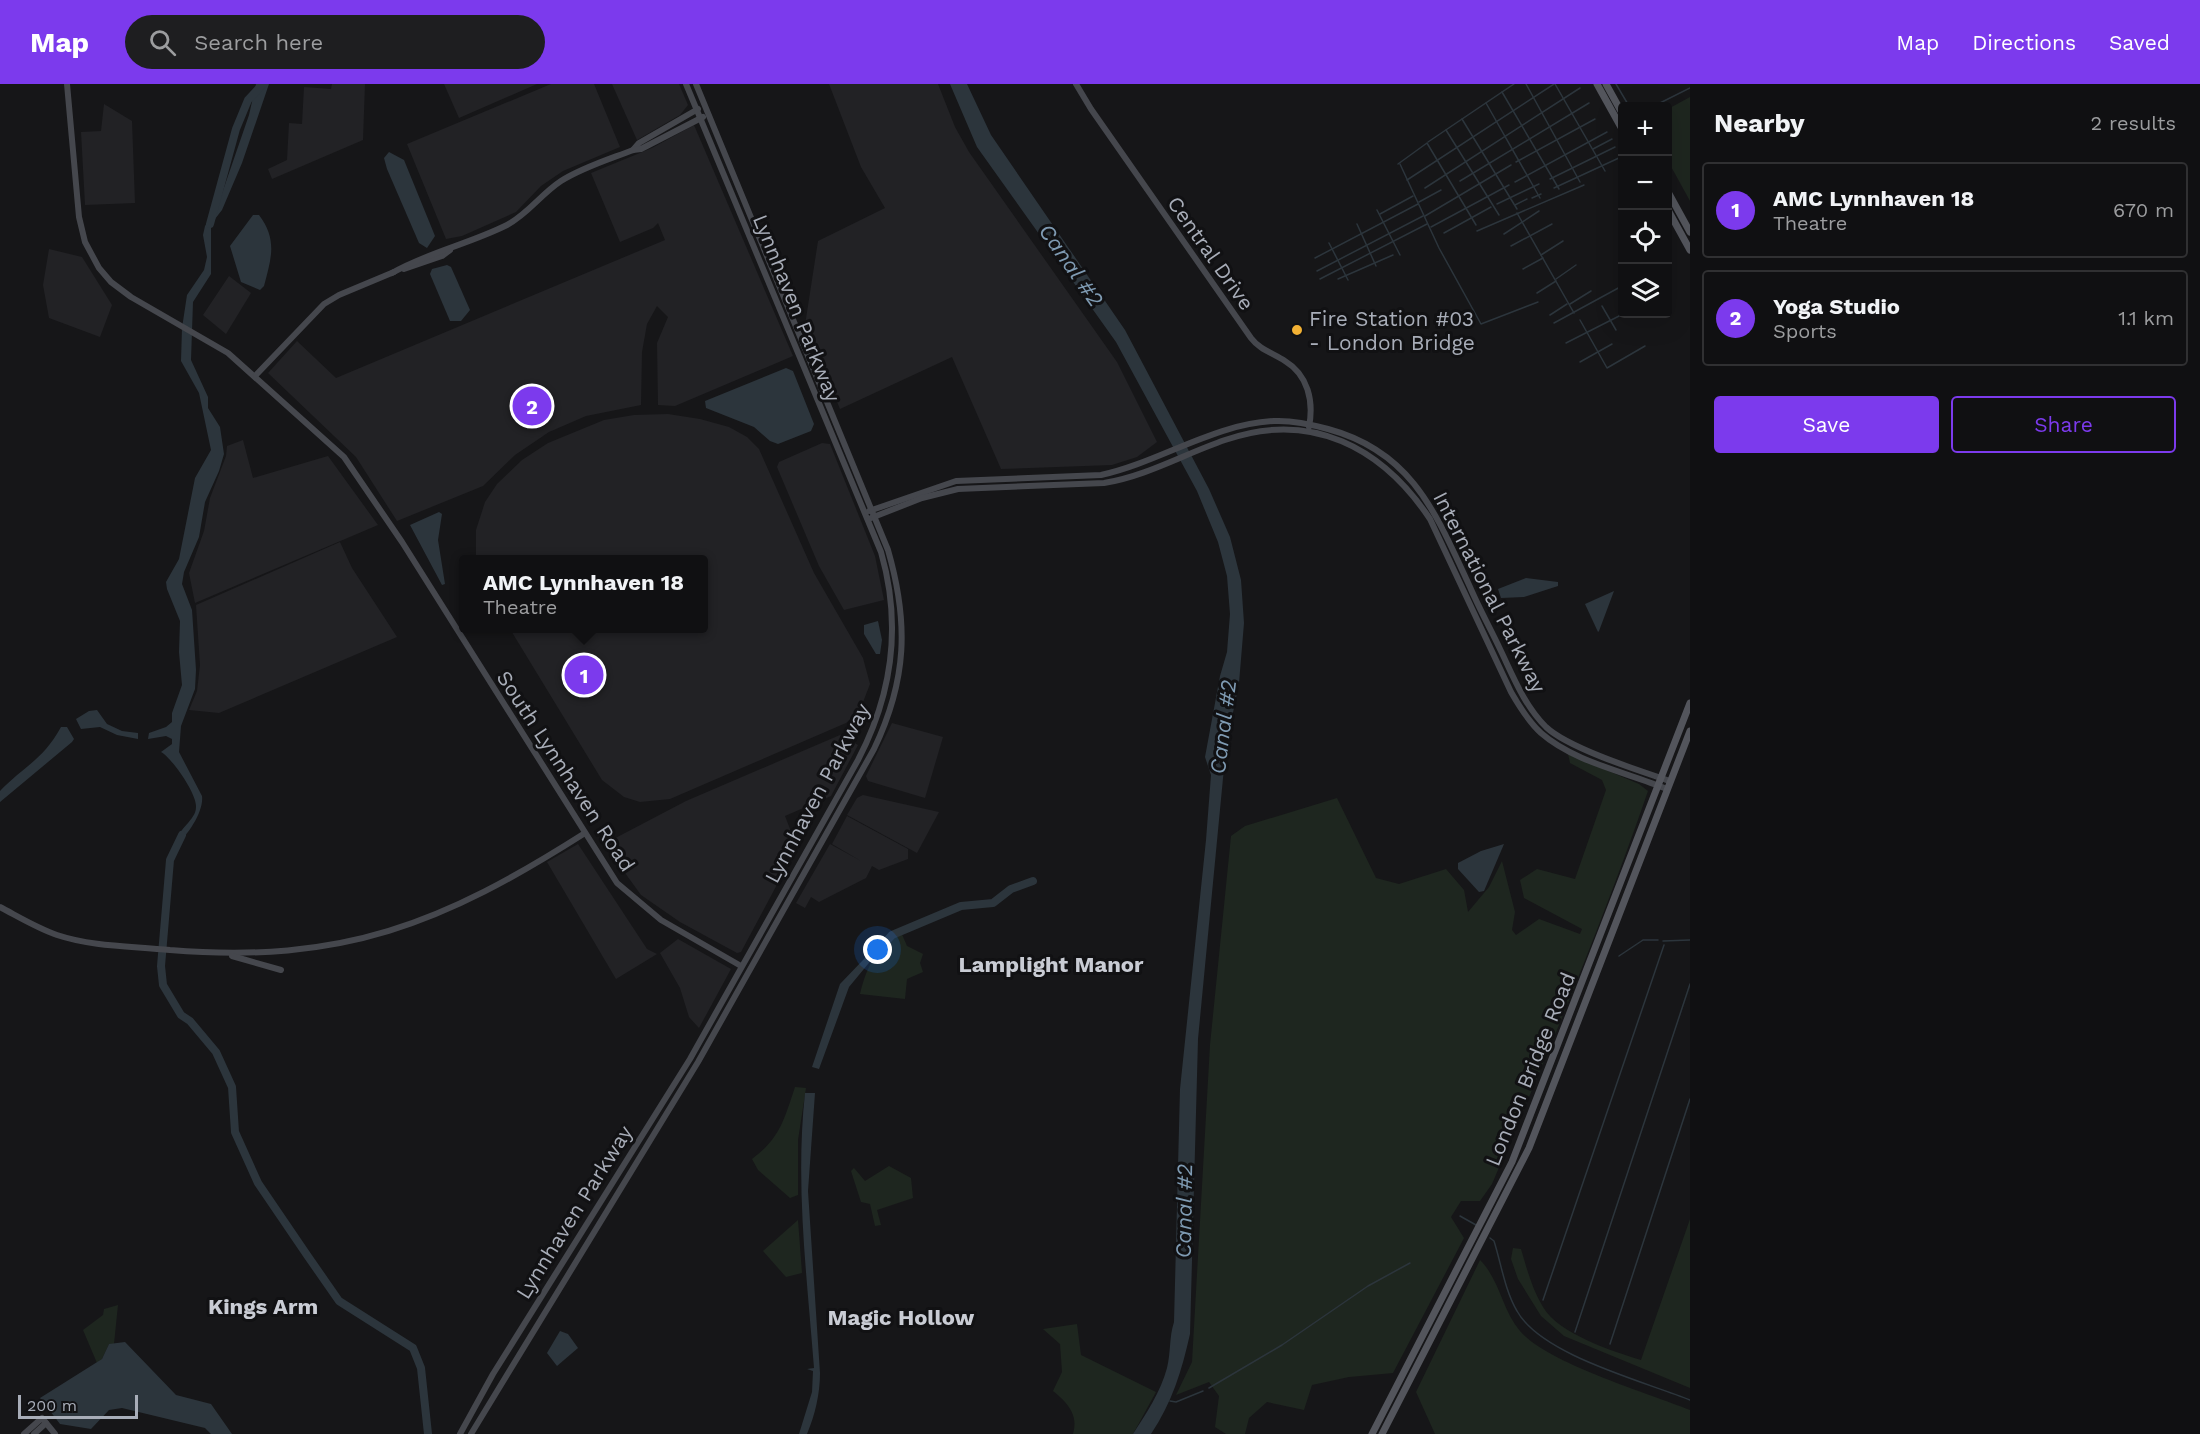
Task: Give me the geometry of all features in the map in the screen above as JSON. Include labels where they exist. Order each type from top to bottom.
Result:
[{"type":"main road","name":"South Lynnhaven Road","points":[[67,84],[79,217],[87,249],[111,282],[130,297],[195,332],[228,353],[335,448],[362,482],[611,875],[633,899],[676,929],[741,966]]},
{"type":"main road","name":"Lynnhaven Parkway","points":[[462,1434],[493,1374],[690,1059],[858,760],[882,706],[893,646],[891,598],[887,573],[867,516],[686,84]]},
{"type":"main road","name":"Lynnhaven Parkway","points":[[471,1434],[692,1072],[881,735],[895,689],[903,632],[896,578],[874,513],[696,84]]},
{"type":"main road","name":"Central Drive","points":[[1076,84],[1090,109],[1251,338],[1263,350],[1292,365],[1304,380],[1311,405],[1308,433]]},
{"type":"main road","points":[[1597,84],[1618,120]]},
{"type":"main road","points":[[1606,84],[1618,104]]},
{"type":"main road","points":[[633,150],[639,142],[705,106]]},
{"type":"main road","points":[[255,375],[324,304],[439,250],[452,248],[513,221],[562,181],[633,150],[642,149],[709,114]]},
{"type":"main road","points":[[1672,199],[1690,232]]},
{"type":"main road","points":[[1672,217],[1690,250]]},
{"type":"main road","name":"International Parkway","points":[[867,516],[956,481],[1101,476],[1136,467],[1248,424],[1275,421],[1310,423],[1347,435],[1369,445],[1413,480],[1444,529],[1524,699],[1547,728],[1587,750],[1659,781],[1667,789]]},
{"type":"main road","name":"International Parkway","points":[[874,513],[958,489],[1104,483],[1143,474],[1198,450],[1254,432],[1308,433],[1335,439],[1367,454],[1387,467],[1414,495],[1430,519],[1511,692],[1541,733],[1564,748],[1659,781],[1670,781]]},
{"type":"main road","name":"London Bridge Road","points":[[1372,1434],[1512,1162],[1690,703]]},
{"type":"main road","name":"London Bridge Road","points":[[1382,1434],[1529,1148],[1690,730]]},
{"type":"main road","points":[[0,907],[47,931],[73,940],[223,953],[270,952],[330,946],[402,928],[480,895],[585,833]]},
{"type":"main road","points":[[223,953],[281,970]]},
{"type":"main road","points":[[1425,1334],[1432,1337]]},
{"type":"main road","points":[[24,1434],[44,1421]]},
{"type":"main road","points":[[34,1434],[44,1421]]},
{"type":"main road","points":[[44,1421],[55,1434]]},
{"type":"shaded area","points":[[332,84],[365,84],[363,140],[272,179],[268,169],[287,160],[289,123],[302,124],[304,87],[331,89]]},
{"type":"shaded area","points":[[444,84],[537,84],[459,118]]},
{"type":"shaded area","points":[[551,84],[594,84],[620,147],[563,171],[541,186],[516,212],[462,236],[446,239],[407,144]]},
{"type":"shaded area","points":[[612,84],[679,84],[688,105],[680,115],[637,140]]},
{"type":"shaded area","points":[[829,84],[938,84],[955,127],[969,152],[1117,362],[1157,442],[1137,457],[1112,465],[1001,469],[952,357],[840,409],[805,325],[818,241],[885,208],[861,167]]},
{"type":"shaded area","points":[[1690,97],[1690,201],[1672,168],[1672,107]]},
{"type":"shaded area","points":[[104,104],[132,121],[135,203],[85,205],[81,132],[101,131]]},
{"type":"shaded area","points":[[694,125],[793,356],[675,406],[658,405],[657,343],[668,317],[657,306],[647,324],[642,352],[641,405],[586,416],[549,432],[515,455],[483,486],[397,521],[356,457],[268,373],[297,341],[336,378],[665,240],[658,223],[653,228],[620,242],[591,173],[652,148]]},
{"type":"shaded area","points":[[49,249],[82,257],[112,305],[100,337],[49,318],[43,285]]},
{"type":"shaded area","points":[[229,276],[251,293],[226,334],[203,315]]},
{"type":"shaded area","points":[[668,414],[700,419],[729,427],[747,437],[759,449],[814,573],[863,658],[870,684],[860,710],[846,723],[670,799],[640,802],[624,797],[602,780],[512,633],[708,633],[708,555],[476,555],[476,530],[485,502],[497,484],[522,460],[548,443],[604,420],[634,415]]},
{"type":"shaded area","points":[[243,440],[253,478],[328,456],[378,525],[195,603],[189,573],[204,531],[210,498],[226,456],[227,446]]},
{"type":"shaded area","points":[[822,443],[830,444],[875,556],[884,600],[844,610],[819,566],[777,467],[779,462]]},
{"type":"shaded area","points":[[340,542],[352,568],[397,637],[219,713],[189,710],[197,691],[200,665],[196,605]]},
{"type":"shaded area","points":[[892,723],[943,737],[925,798],[868,781],[866,776]]},
{"type":"shaded area","points":[[840,735],[858,745],[831,796],[785,816],[797,847],[741,952],[737,953],[680,922],[641,895],[604,844],[686,801]]},
{"type":"shaded area","points":[[1568,754],[1639,784],[1648,791],[1574,989],[1492,1184],[1480,1201],[1461,1201],[1451,1217],[1464,1238],[1393,1373],[1349,1377],[1312,1385],[1304,1410],[1267,1402],[1249,1418],[1245,1434],[1226,1434],[1215,1427],[1219,1396],[1209,1382],[1176,1395],[1192,1362],[1210,1045],[1231,836],[1245,826],[1337,798],[1376,878],[1399,884],[1446,869],[1464,890],[1468,912],[1489,887],[1502,861],[1515,912],[1512,930],[1516,935],[1539,919],[1580,934],[1582,929],[1524,898],[1520,880],[1537,869],[1575,879],[1606,790],[1602,780],[1570,763]]},
{"type":"shaded area","points":[[863,795],[939,812],[917,853],[847,815],[857,798]]},
{"type":"shaded area","points":[[847,816],[908,849],[908,859],[879,870],[872,866],[866,878],[819,902],[811,897],[805,908],[796,903],[830,844],[861,861],[832,844]]},
{"type":"shaded area","points":[[578,844],[647,949],[657,954],[616,979],[547,862]]},
{"type":"shaded area","points":[[901,932],[907,946],[923,954],[920,963],[923,972],[907,979],[905,999],[860,994],[874,958]]},
{"type":"shaded area","points":[[678,939],[731,969],[699,1028],[689,1017],[680,988],[660,953]]},
{"type":"shaded area","points":[[795,1087],[806,1088],[798,1140],[798,1195],[790,1198],[758,1170],[752,1159],[769,1144],[780,1128]]},
{"type":"shaded area","points":[[889,1166],[911,1178],[913,1198],[877,1210],[881,1225],[875,1226],[870,1204],[861,1202],[851,1171],[854,1168],[865,1181]]},
{"type":"shaded area","points":[[1690,1219],[1690,1388],[1564,1336],[1541,1316],[1518,1279],[1511,1259],[1513,1248],[1521,1249],[1539,1300],[1551,1317],[1561,1325],[1587,1340],[1641,1360]]},
{"type":"shaded area","points":[[798,1220],[802,1273],[786,1277],[763,1251]]},
{"type":"shaded area","points":[[1480,1260],[1492,1277],[1514,1323],[1533,1343],[1575,1366],[1690,1410],[1690,1434],[1435,1434],[1416,1392]]},
{"type":"shaded area","points":[[118,1305],[114,1344],[109,1344],[102,1359],[97,1363],[83,1330],[103,1315],[104,1309]]},
{"type":"shaded area","points":[[1077,1324],[1081,1355],[1156,1392],[1133,1434],[1073,1434],[1073,1415],[1063,1400],[1053,1391],[1062,1372],[1060,1344],[1043,1329]]},
{"type":"water","points":[[256,84],[269,84],[242,163],[222,210],[211,224],[211,274],[193,302],[191,360],[208,397],[208,408],[220,427],[224,454],[205,502],[199,537],[184,572],[182,584],[192,610],[196,670],[195,689],[181,726],[179,752],[202,796],[202,802],[194,822],[177,844],[180,834],[193,817],[195,801],[183,777],[161,752],[172,744],[172,739],[166,736],[148,739],[149,733],[166,727],[172,722],[172,713],[182,685],[179,652],[180,621],[166,582],[179,559],[195,478],[211,450],[199,393],[181,361],[182,328],[187,295],[204,270],[207,257],[203,235],[205,226],[218,205],[249,115]]},
{"type":"water","name":"Canal #2","points":[[950,84],[967,84],[991,135],[1125,330],[1209,489],[1230,537],[1241,580],[1244,623],[1239,683],[1226,747],[1198,1039],[1190,1334],[1175,1386],[1151,1434],[1133,1434],[1153,1402],[1164,1377],[1174,1322],[1180,1089],[1211,775],[1205,757],[1220,676],[1227,652],[1230,614],[1227,576],[1218,542],[1197,491],[1116,342],[977,147]]},
{"type":"water","points":[[389,152],[404,160],[435,236],[427,248],[419,243],[387,169],[384,158]]},
{"type":"water","points":[[253,215],[259,215],[271,241],[269,267],[264,286],[260,290],[241,282],[230,246]]},
{"type":"water","points":[[447,265],[451,267],[470,310],[461,321],[450,321],[430,274],[432,269]]},
{"type":"water","points":[[786,368],[793,371],[814,424],[811,431],[778,444],[770,441],[754,427],[706,408],[705,401]]},
{"type":"water","points":[[439,512],[442,514],[438,540],[445,584],[442,585],[410,525]]},
{"type":"water","points":[[1526,578],[1558,582],[1558,586],[1524,597],[1501,598],[1498,589]]},
{"type":"water","points":[[1614,591],[1599,631],[1598,632],[1585,604]]},
{"type":"water","points":[[878,621],[882,640],[880,654],[876,654],[864,634],[864,625]]},
{"type":"water","points":[[97,710],[107,724],[122,731],[138,733],[138,739],[117,735],[100,727],[81,729],[76,719],[89,711]]},
{"type":"water","points":[[61,727],[67,727],[74,739],[72,742],[0,802],[0,791],[40,755]]},
{"type":"water","points":[[1504,844],[1484,891],[1479,892],[1458,869],[1458,863],[1481,851]]},
{"type":"water","points":[[889,933],[892,935],[849,987],[819,1069],[812,1067],[840,984]]},
{"type":"water","points":[[805,1093],[815,1093],[808,1191],[820,1373],[818,1397],[807,1434],[799,1434],[812,1392],[813,1371],[807,1369],[814,1368],[805,1265],[802,1196],[802,1127]]},
{"type":"water","points":[[560,1331],[568,1334],[578,1348],[557,1366],[547,1353]]},
{"type":"water","points":[[125,1342],[176,1395],[211,1404],[232,1434],[211,1434],[205,1428],[122,1408],[109,1410],[91,1429],[60,1424],[40,1398],[102,1359],[109,1344]]},
{"type":"waterway","points":[[210,224],[236,129],[248,100],[263,84]]},
{"type":"waterway","points":[[1428,142],[1514,84]]},
{"type":"waterway","points":[[1526,84],[1580,182]]},
{"type":"waterway","points":[[1407,180],[1554,84]]},
{"type":"waterway","points":[[1555,84],[1605,171]]},
{"type":"waterway","points":[[1616,84],[1627,102]]},
{"type":"waterway","points":[[1425,188],[1580,88]]},
{"type":"waterway","points":[[1662,102],[1690,88]]},
{"type":"waterway","points":[[1502,92],[1559,189]]},
{"type":"waterway","points":[[1486,103],[1540,198]]},
{"type":"waterway","points":[[1460,181],[1589,103]]},
{"type":"waterway","points":[[1462,119],[1517,209]]},
{"type":"waterway","points":[[1516,162],[1595,119]]},
{"type":"waterway","points":[[1446,130],[1499,215]]},
{"type":"waterway","points":[[1515,182],[1607,132]]},
{"type":"waterway","points":[[1593,149],[1612,139]]},
{"type":"waterway","points":[[1398,164],[1427,143],[1476,225]]},
{"type":"waterway","points":[[1550,179],[1615,147]]},
{"type":"waterway","points":[[1554,188],[1618,158]]},
{"type":"waterway","points":[[1400,164],[1439,248],[1481,324],[1538,302]]},
{"type":"waterway","points":[[1425,216],[1511,165]]},
{"type":"waterway","points":[[1497,204],[1539,184]]},
{"type":"waterway","points":[[1431,227],[1509,185]]},
{"type":"waterway","points":[[1477,231],[1584,185]]},
{"type":"waterway","points":[[1419,202],[1441,190]]},
{"type":"waterway","points":[[1532,198],[1541,194]]},
{"type":"waterway","points":[[1380,214],[1413,196]]},
{"type":"waterway","points":[[1515,205],[1527,199]]},
{"type":"waterway","points":[[1315,258],[1418,204]]},
{"type":"waterway","points":[[1444,233],[1491,207]]},
{"type":"waterway","points":[[1377,210],[1400,255]]},
{"type":"waterway","points":[[1504,234],[1539,211]]},
{"type":"waterway","points":[[1517,213],[1574,313]]},
{"type":"waterway","points":[[1317,271],[1423,216]]},
{"type":"waterway","points":[[1357,224],[1376,266]]},
{"type":"waterway","points":[[1320,279],[1427,224]]},
{"type":"waterway","points":[[1511,246],[1552,224]]},
{"type":"waterway","points":[[1541,255],[1563,241]]},
{"type":"waterway","points":[[1329,243],[1348,280]]},
{"type":"waterway","points":[[1338,279],[1393,255]]},
{"type":"waterway","points":[[1523,269],[1543,258]]},
{"type":"waterway","points":[[1556,279],[1576,265]]},
{"type":"waterway","points":[[1537,293],[1556,281]]},
{"type":"waterway","points":[[1554,323],[1618,288]]},
{"type":"waterway","points":[[1570,304],[1591,291]]},
{"type":"waterway","points":[[1550,315],[1567,304]]},
{"type":"waterway","points":[[1602,306],[1616,330]]},
{"type":"waterway","points":[[1566,343],[1618,317]]},
{"type":"waterway","points":[[1580,320],[1607,368],[1645,346]]},
{"type":"waterway","points":[[1580,362],[1612,344]]},
{"type":"waterway","points":[[182,835],[170,860],[161,966],[163,985],[181,1015],[190,1021],[216,1052],[232,1087],[235,1132],[258,1183],[307,1255],[339,1301],[413,1348],[421,1368],[428,1434]]},
{"type":"waterway","points":[[885,943],[892,935],[961,906],[993,903],[1011,889],[1033,881]]},
{"type":"waterway","points":[[1619,956],[1643,940],[1658,940]]},
{"type":"waterway","points":[[1663,941],[1690,940]]},
{"type":"waterway","points":[[1543,1300],[1664,945]]},
{"type":"waterway","points":[[1575,1332],[1690,984]]},
{"type":"waterway","points":[[1610,1344],[1690,1099]]},
{"type":"waterway","points":[[1460,1216],[1476,1225]]},
{"type":"waterway","points":[[1490,1238],[1494,1241],[1513,1303],[1529,1327],[1548,1341],[1595,1365],[1690,1400]]},
{"type":"waterway","points":[[1209,1388],[1282,1345],[1368,1286],[1410,1263]]},
{"type":"waterway","points":[[1170,1401],[1176,1402],[1203,1391]]},
{"type":"place","name":"Fire Station #03 - London Bridge","points":[[1297,330]]},
{"type":"place","name":"Yoga Studio","points":[[532,406]]},
{"type":"place","name":"AMC Lynnhaven 18","points":[[584,675]]},
{"type":"district","name":"Lamplight Manor","points":[[1051,964]]},
{"type":"district","name":"Kings Arm","points":[[263,1306]]},
{"type":"district","name":"Magic Hollow","points":[[901,1317]]}]
